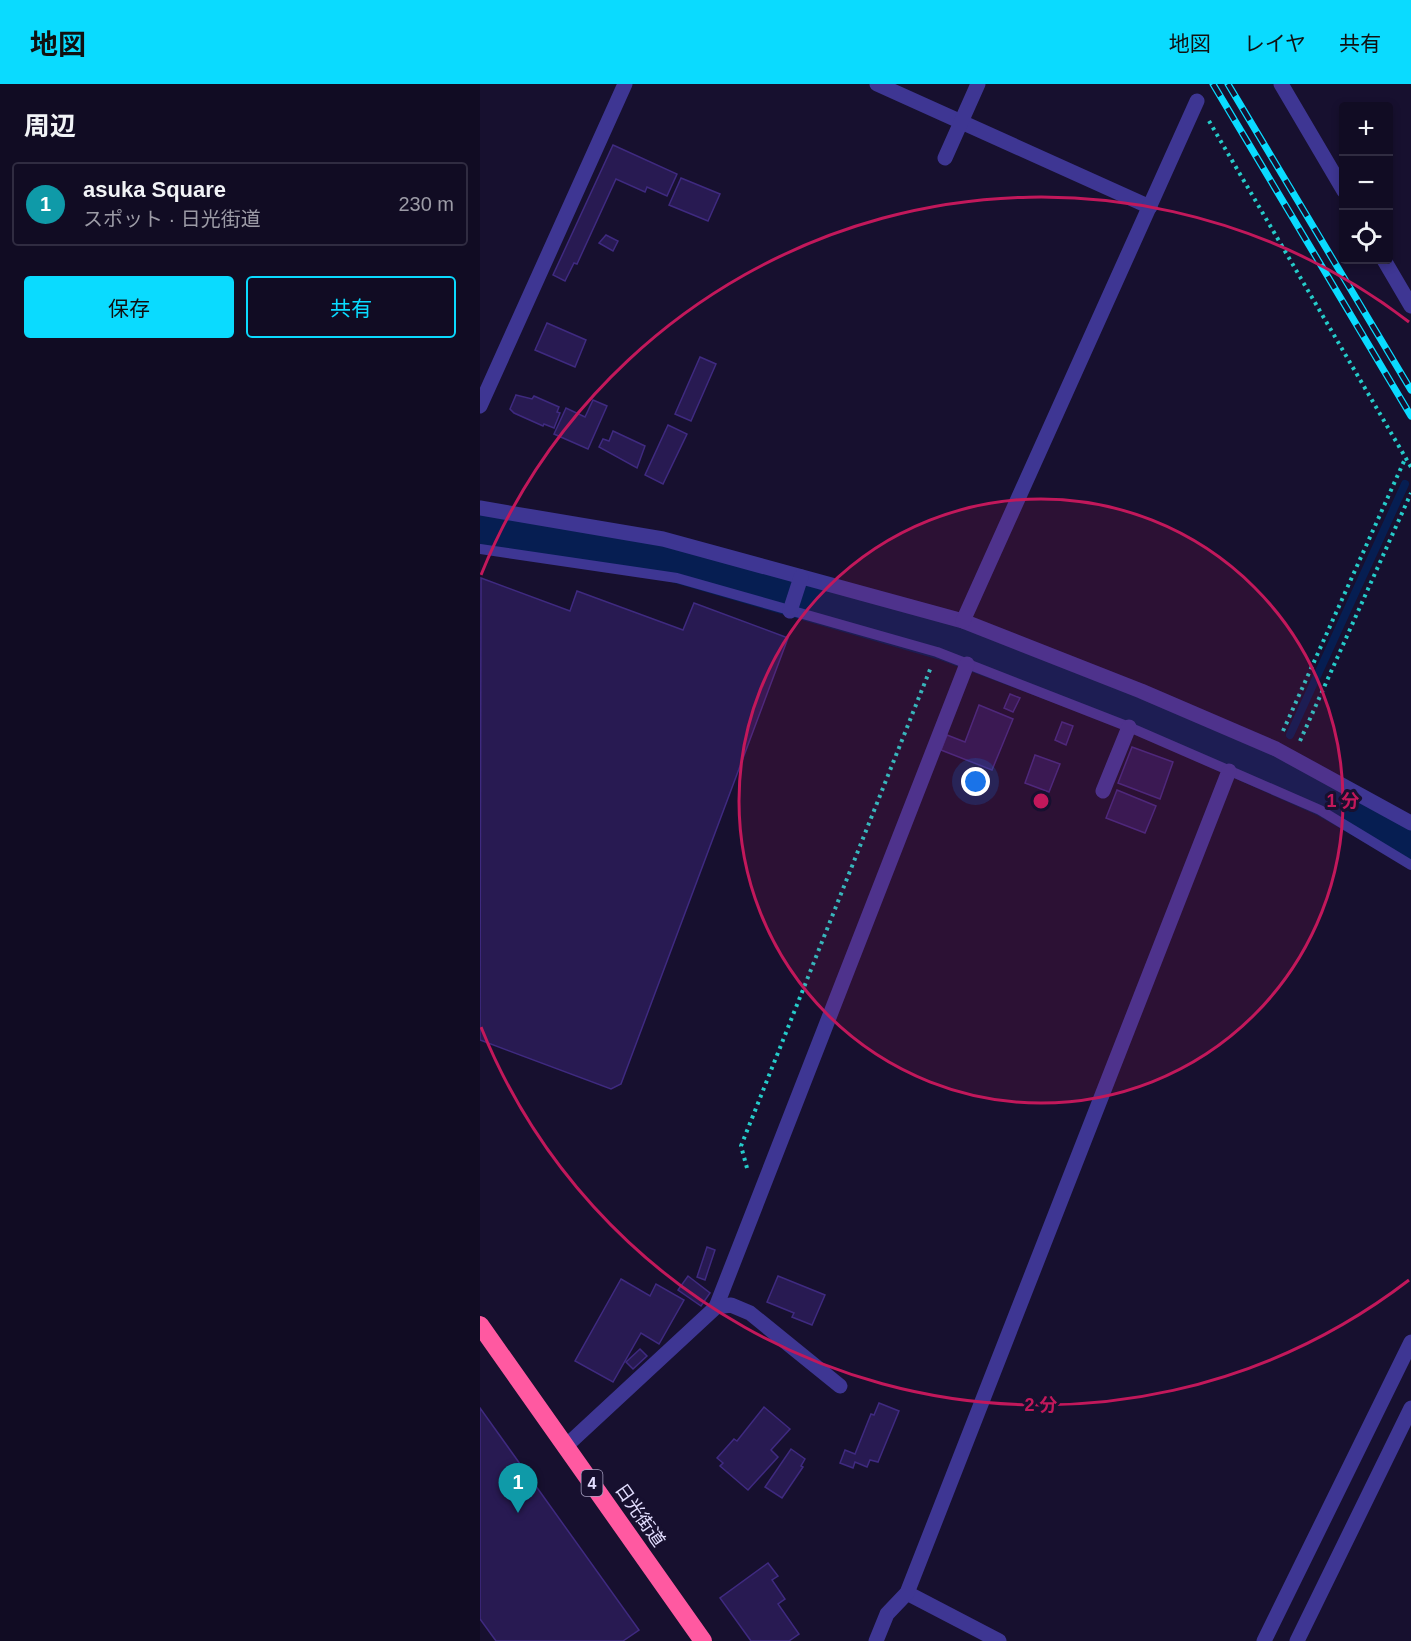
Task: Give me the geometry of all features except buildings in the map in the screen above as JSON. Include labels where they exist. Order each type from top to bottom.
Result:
[{"type":"highway","name":"日光街道","points":[[481,1327],[703,1641]]},
{"type":"street","points":[[480,406],[625,84]]},
{"type":"street","points":[[877,84],[1150,207]]},
{"type":"street","points":[[945,158],[978,84]]},
{"type":"street","points":[[1281,84],[1339,182]]},
{"type":"street","points":[[963,621],[1197,101]]},
{"type":"street","points":[[1386,264],[1411,306]]},
{"type":"street","points":[[480,508],[663,539],[963,621],[1141,691],[1275,749],[1411,823]]},
{"type":"street","points":[[790,611],[801,577]]},
{"type":"street","points":[[566,1446],[716,1307],[968,664]]},
{"type":"street","points":[[1103,791],[1129,727]]},
{"type":"street","points":[[876,1641],[887,1614],[907,1593],[1229,771]]},
{"type":"street","points":[[716,1307],[731,1305],[750,1313],[840,1386]]},
{"type":"street","points":[[1264,1641],[1411,1342]]},
{"type":"street","points":[[1297,1641],[1411,1408]]},
{"type":"street","points":[[907,1593],[999,1641]]},
{"type":"lane","points":[[480,549],[678,578],[937,652],[1129,727],[1320,810],[1411,866]]},
{"type":"path","points":[[1197,101],[1411,467]]},
{"type":"path","points":[[1275,749],[1406,458]]},
{"type":"path","points":[[1292,758],[1411,493]]},
{"type":"path","points":[[764,1186],[751,1180],[741,1146],[937,652]]},
{"type":"waterway","points":[[1290,735],[1405,484]]},
{"type":"waterway","points":[[480,526],[662,556],[948,639],[1137,710],[1327,795],[1411,843]]},
{"type":"railway","points":[[1213,84],[1411,416]]},
{"type":"railway","points":[[1228,84],[1411,390]]},
{"type":"place","name":"asuka Square","points":[[518,1513]]}]
